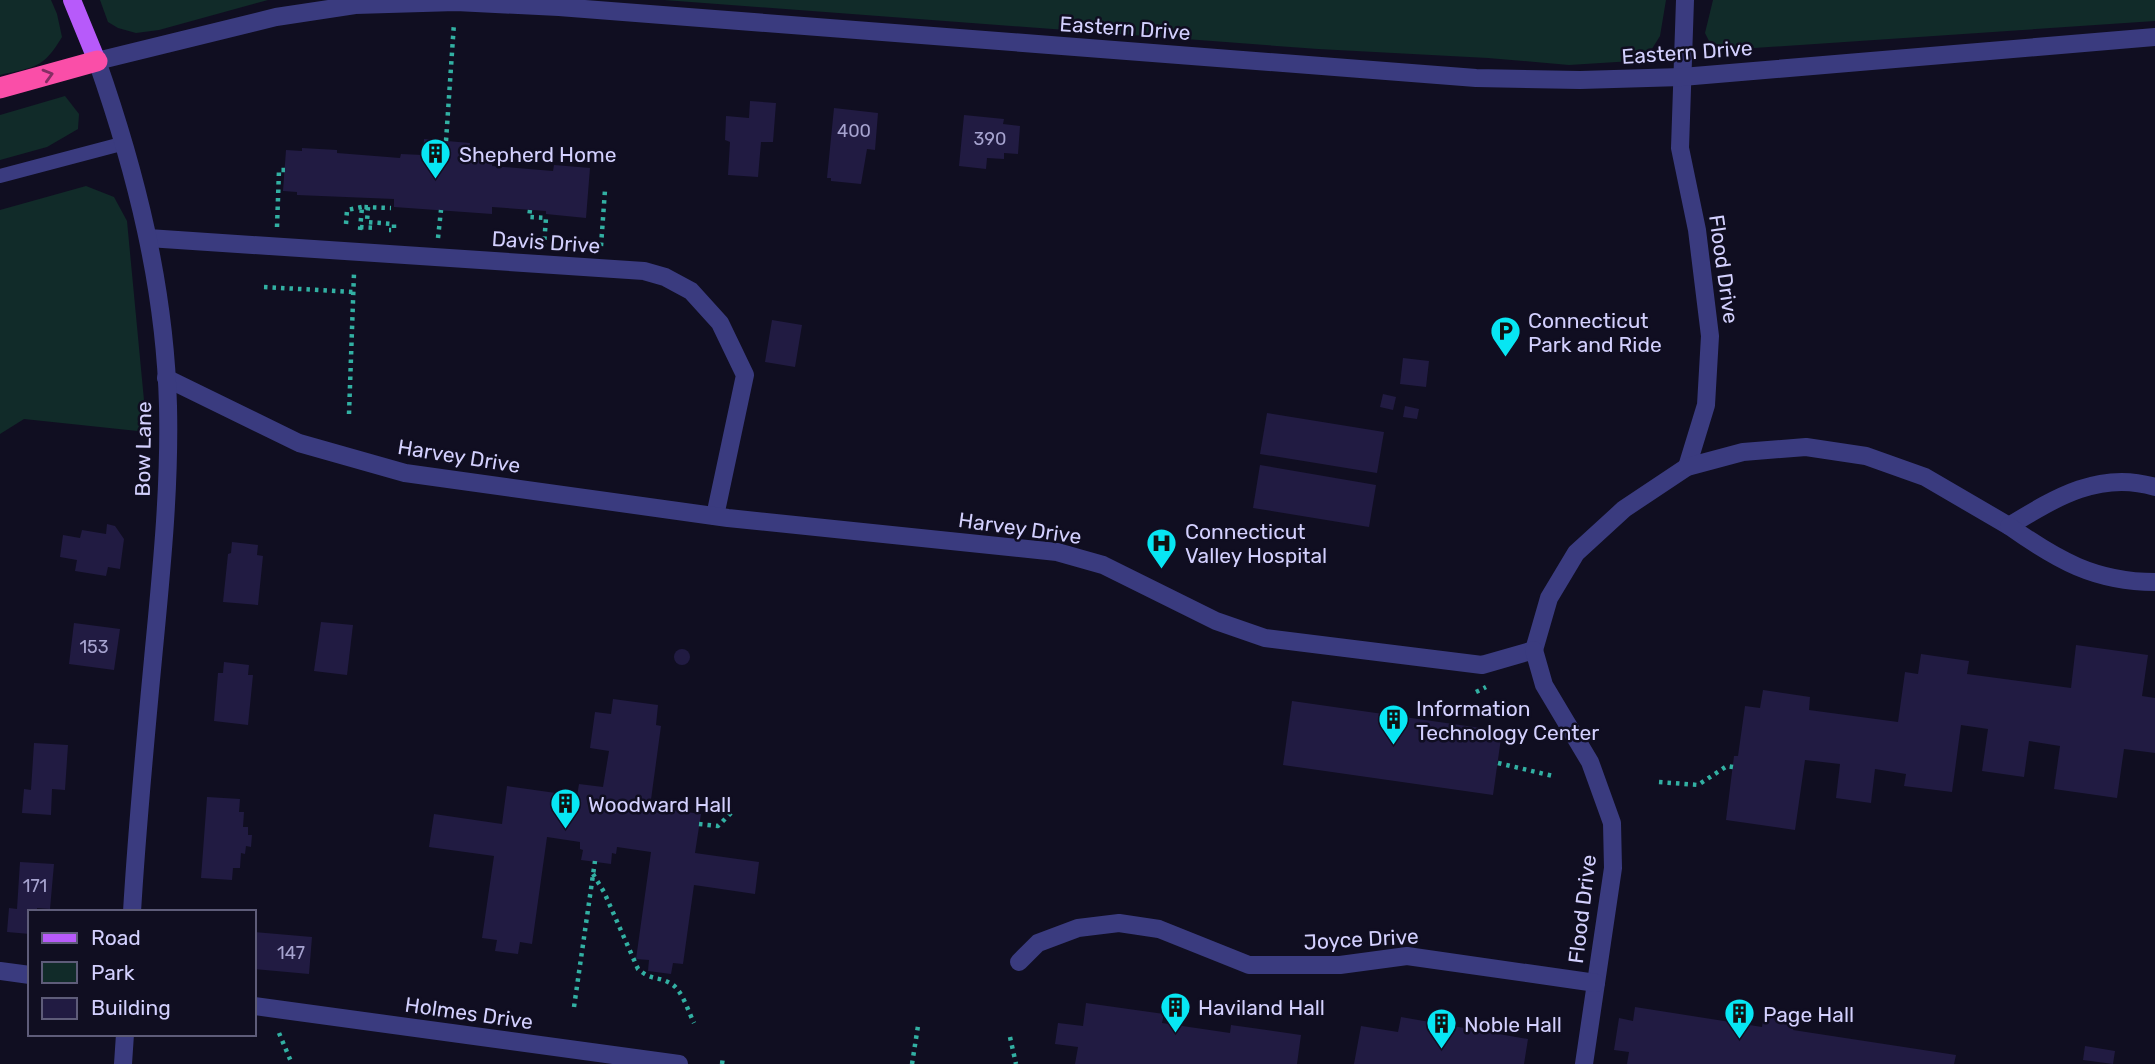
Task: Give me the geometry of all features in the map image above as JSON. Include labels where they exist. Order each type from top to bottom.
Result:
[{"type":"highway","points":[[0,88],[97,61]]},
{"type":"main road","name":"Bow Lane","points":[[72,0],[97,61]]},
{"type":"street","name":"Flood Drive","points":[[1685,0],[1680,148],[1697,230],[1710,336],[1706,405],[1687,467]]},
{"type":"street","name":"Eastern Drive","points":[[97,61],[275,17],[355,5],[456,2],[559,7],[1476,78],[1580,80],[1682,77],[2155,37]]},
{"type":"street","name":"Bow Lane","points":[[97,61],[139,194],[158,298],[166,378],[168,463],[132,910]]},
{"type":"street","name":"Davis Drive","points":[[148,238],[631,270],[665,277],[691,292],[720,323],[745,375],[715,516]]},
{"type":"street","name":"Harvey Drive","points":[[166,378],[299,443],[405,473],[715,516],[1057,552],[1103,565],[1216,621],[1265,638],[1482,666],[1534,650]]},
{"type":"street","points":[[1534,650],[1549,598],[1576,553],[1624,509],[1687,467],[1743,452],[1806,447],[1866,456],[1925,477],[2054,555],[2095,574],[2119,580],[2155,582]]},
{"type":"street","points":[[2009,526],[2087,486],[2123,481],[2155,486]]},
{"type":"street","name":"Flood Drive","points":[[1534,650],[1544,685],[1590,762],[1612,823],[1613,868],[1584,1064]]},
{"type":"street","name":"Joyce Drive","points":[[1019,962],[1038,943],[1078,928],[1119,922],[1158,929],[1249,965],[1340,965],[1407,956],[1596,983]]},
{"type":"street","points":[[0,971],[28,975]]},
{"type":"street","name":"Holmes Drive","points":[[256,1006],[679,1064]]},
{"type":"street","points":[[123,1064],[125,1036]]},
{"type":"lane","points":[[0,176],[125,143]]},
{"type":"path","points":[[446,141],[456,2]]},
{"type":"path","points":[[277,229],[279,170],[285,170]]},
{"type":"path","points":[[590,249],[601,250],[605,190]]},
{"type":"path","points":[[360,234],[365,207]]},
{"type":"path","points":[[360,227],[394,230],[394,224],[367,222],[365,207]]},
{"type":"path","points":[[346,224],[347,210],[365,207],[391,208]]},
{"type":"path","points":[[441,210],[438,239],[451,240]]},
{"type":"path","points":[[530,210],[529,217],[546,218],[544,246]]},
{"type":"path","points":[[386,236],[399,237]]},
{"type":"path","points":[[531,245],[556,247]]},
{"type":"path","points":[[349,414],[354,268]]},
{"type":"path","points":[[264,287],[354,292]]},
{"type":"path","points":[[1498,763],[1553,776]]},
{"type":"path","points":[[1659,782],[1698,785],[1727,766],[1733,767]]},
{"type":"path","points":[[699,824],[718,826],[732,813]]},
{"type":"path","points":[[574,1007],[595,861]]},
{"type":"path","points":[[593,874],[604,892],[638,969],[647,977],[670,983],[677,990],[694,1023]]},
{"type":"path","points":[[912,1064],[918,1026]]},
{"type":"path","points":[[279,1034],[292,1064]]},
{"type":"path","points":[[1010,1037],[1016,1064]]},
{"type":"path","points":[[722,1064],[723,1057]]},
{"type":"green space","points":[[0,0],[51,0],[62,37],[49,55],[37,65],[0,75]]},
{"type":"green space","points":[[100,0],[268,0],[159,30],[136,33],[108,22]]},
{"type":"green space","points":[[664,0],[1666,0],[1660,36],[1650,52],[1633,61],[1569,65]]},
{"type":"green space","points":[[1713,0],[2155,0],[2155,21],[1725,50],[1712,47],[1705,33]]},
{"type":"green space","points":[[65,96],[79,114],[78,129],[47,147],[0,160],[0,115]]},
{"type":"green space","points":[[86,186],[114,197],[127,221],[147,432],[24,419],[0,434],[0,210]]},
{"type":"building","points":[[750,101],[776,103],[773,142],[761,142],[758,177],[728,175],[730,142],[725,140],[726,116],[749,118]]},
{"type":"building","points":[[834,108],[878,113],[875,150],[867,149],[861,184],[831,181],[831,178],[827,178]]},
{"type":"building","points":[[964,115],[1004,119],[1003,124],[1020,126],[1018,154],[1004,153],[1004,159],[987,158],[986,169],[959,166]]},
{"type":"building","name":"Shepherd Home","points":[[424,139],[470,143],[468,155],[493,157],[492,166],[553,171],[554,165],[590,168],[586,218],[546,214],[546,211],[492,207],[492,214],[394,207],[394,199],[297,195],[297,192],[283,191],[286,150],[337,150],[337,153],[400,158],[401,154],[423,155]]},
{"type":"building","points":[[772,320],[802,325],[795,367],[765,362]]},
{"type":"building","points":[[1403,358],[1429,361],[1426,387],[1400,384]]},
{"type":"building","points":[[1383,394],[1396,397],[1393,410],[1380,407]]},
{"type":"building","points":[[1405,406],[1419,409],[1417,419],[1403,417]]},
{"type":"building","points":[[1267,413],[1384,432],[1377,473],[1260,454]]},
{"type":"building","points":[[1260,465],[1376,485],[1369,527],[1253,508]]},
{"type":"building","points":[[107,524],[115,526],[124,539],[120,569],[108,567],[106,576],[75,571],[77,560],[60,557],[63,535],[80,538],[82,530],[106,534]]},
{"type":"building","points":[[232,542],[258,545],[257,555],[263,556],[258,605],[223,602],[228,554],[231,553]]},
{"type":"building","points":[[321,622],[353,625],[347,675],[314,671]]},
{"type":"building","points":[[74,623],[120,629],[114,670],[69,664]]},
{"type":"building","points":[[2076,645],[2148,655],[2142,696],[2155,698],[2155,753],[2124,749],[2117,798],[2054,789],[2060,746],[2029,741],[2024,777],[1982,771],[1988,729],[1961,725],[1952,792],[1904,786],[1906,774],[1875,769],[1871,803],[1836,798],[1840,764],[1805,760],[1795,830],[1726,820],[1734,756],[1738,756],[1745,706],[1760,708],[1763,690],[1810,697],[1809,710],[1898,722],[1905,672],[1918,674],[1921,654],[1969,661],[1967,674],[2071,688]]},
{"type":"building","points":[[679,649],[685,649],[690,657],[688,663],[679,665],[674,660],[674,654]]},
{"type":"building","points":[[224,662],[249,665],[248,675],[253,675],[248,725],[214,721],[218,673],[223,673]]},
{"type":"building","name":"Woodward Hall","points":[[613,699],[658,705],[656,725],[661,726],[650,807],[701,814],[695,853],[759,862],[755,894],[694,885],[683,964],[673,963],[671,974],[648,971],[649,960],[636,959],[651,852],[617,847],[616,854],[612,853],[611,864],[581,860],[583,850],[580,849],[580,842],[547,837],[532,944],[520,942],[518,954],[495,951],[497,940],[482,938],[494,856],[429,847],[434,814],[502,824],[507,786],[577,796],[579,784],[603,787],[609,751],[590,748],[595,712],[611,714]]},
{"type":"building","name":"Information Technology Center","points":[[1292,701],[1502,731],[1493,795],[1283,765]]},
{"type":"building","points":[[34,743],[68,745],[65,790],[52,789],[51,815],[22,813],[24,789],[31,790]]},
{"type":"building","points":[[207,797],[240,799],[239,812],[244,812],[243,827],[248,827],[248,835],[252,835],[251,847],[246,846],[245,854],[241,853],[240,868],[233,868],[232,880],[201,878]]},
{"type":"building","points":[[20,862],[54,864],[50,909],[28,910],[28,934],[7,932],[9,908],[17,909]]},
{"type":"building","points":[[256,932],[312,937],[309,974],[256,969]]},
{"type":"building","name":"Haviland Hall","points":[[1086,1003],[1164,1014],[1162,1023],[1230,1033],[1231,1025],[1301,1035],[1297,1064],[1075,1064],[1078,1047],[1055,1044],[1058,1023],[1083,1026]]},
{"type":"building","name":"Page Hall","points":[[1635,1007],[1762,1027],[1764,1014],[1795,1018],[1793,1030],[1956,1055],[1954,1064],[1627,1064],[1629,1052],[1614,1050],[1619,1018],[1633,1021]]},
{"type":"building","name":"Noble Hall","points":[[1401,1017],[1528,1039],[1524,1064],[1354,1064],[1361,1026],[1398,1032]]},
{"type":"building","points":[[2085,1046],[2115,1051],[2113,1064],[2083,1060]]},
{"type":"place","name":"Shepherd Home","points":[[436,181]]},
{"type":"place","name":"Connecticut Park and Ride","points":[[1505,359]]},
{"type":"place","name":"Connecticut Valley Hospital","points":[[1162,570]]},
{"type":"place","name":"Information Technology Center","points":[[1393,747]]},
{"type":"place","name":"Woodward Hall","points":[[565,831]]},
{"type":"place","name":"Haviland Hall","points":[[1175,1034]]},
{"type":"place","name":"Page Hall","points":[[1740,1041]]},
{"type":"place","name":"Noble Hall","points":[[1441,1051]]}]
